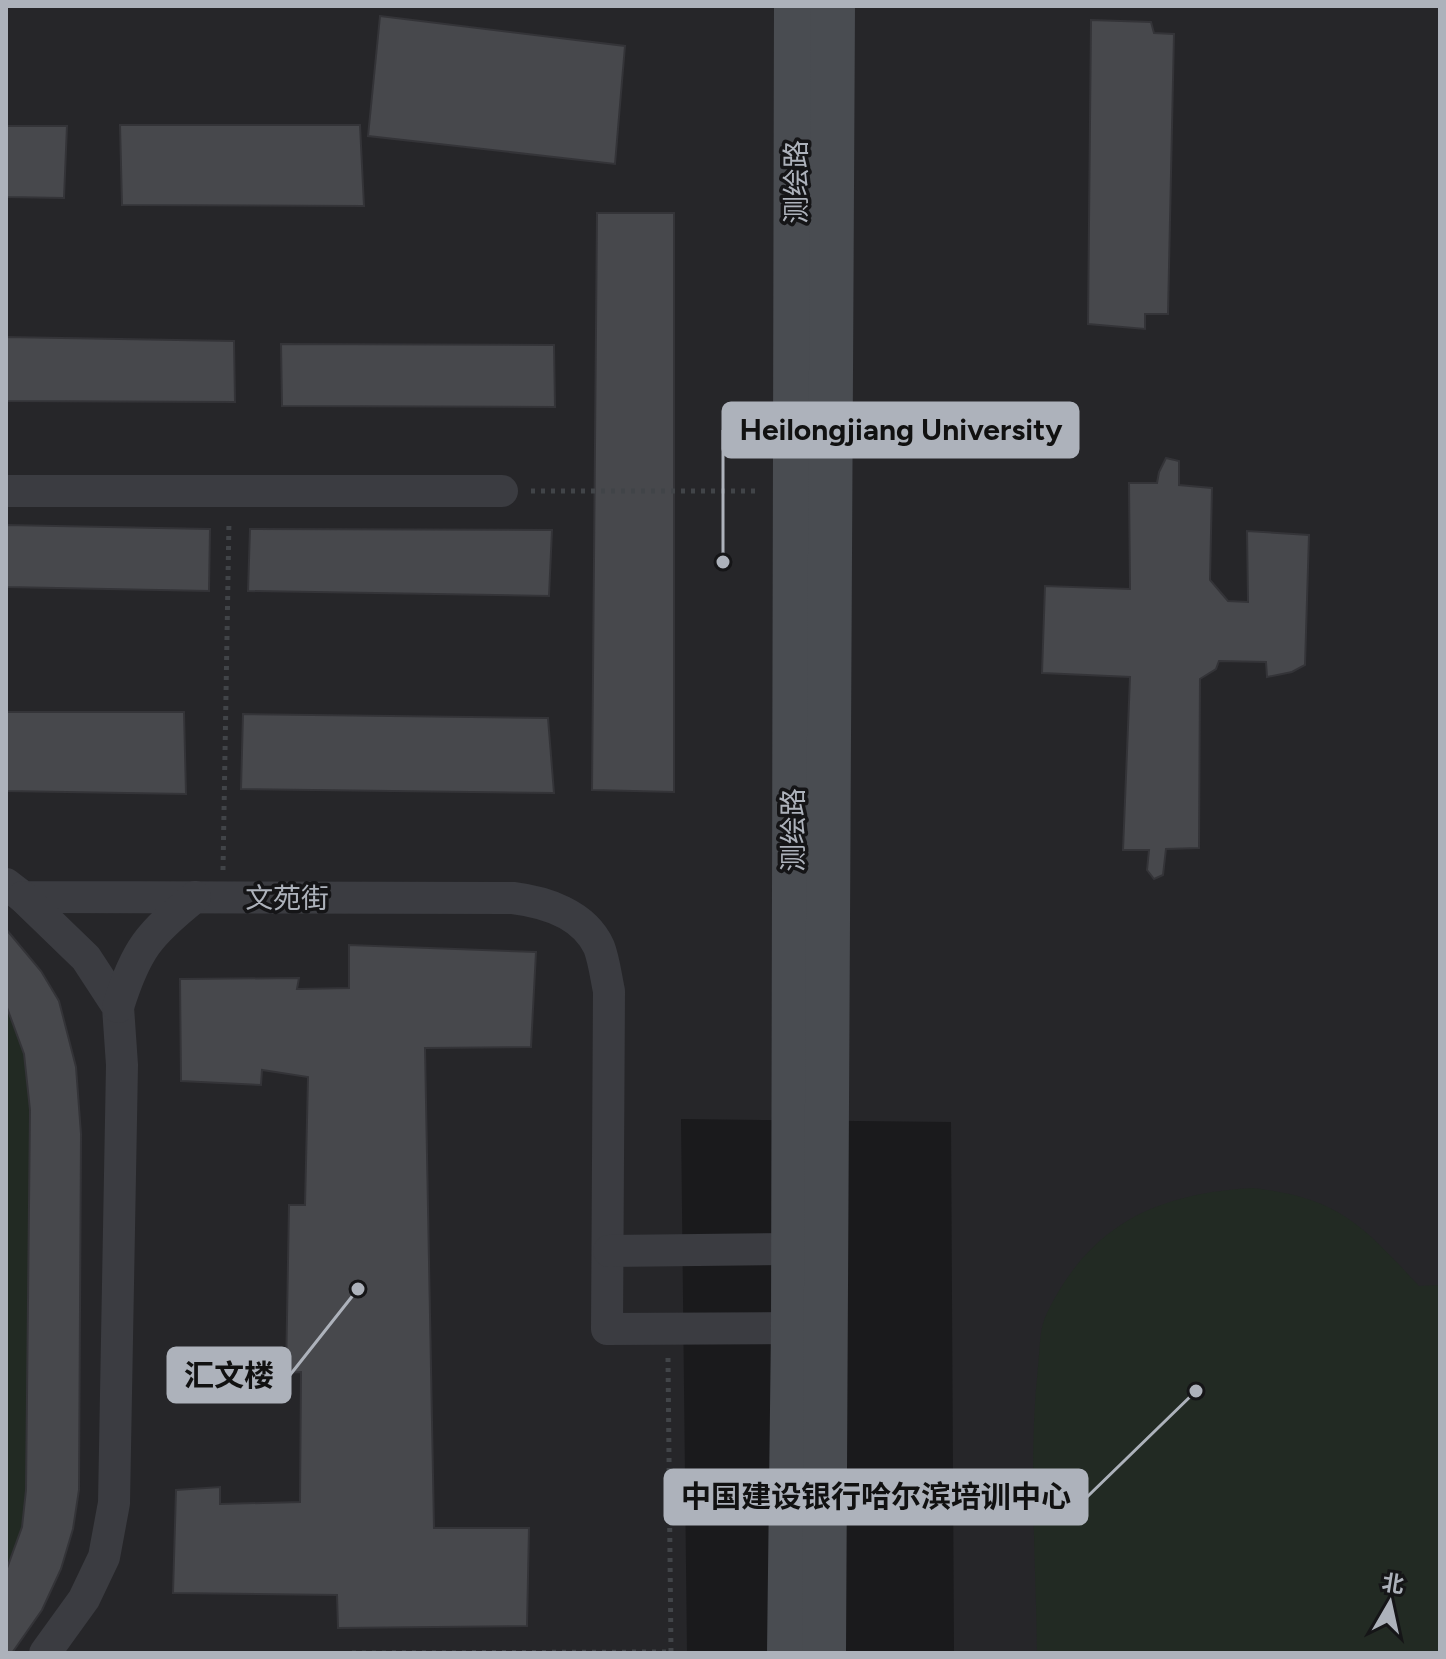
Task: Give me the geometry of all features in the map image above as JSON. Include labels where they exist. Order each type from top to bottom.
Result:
[{"type":"main road","name":"测绘路","points":[[789,1653],[793,1328],[796,6]]},
{"type":"main road","name":"测绘路","points":[[824,1653],[833,6]]},
{"type":"street","points":[[6,491],[502,491]]},
{"type":"street","points":[[15,890],[86,958],[118,1007]]},
{"type":"street","name":"文苑街","points":[[15,890],[209,897],[513,898],[539,901],[569,915],[599,947],[609,991],[609,1251]]},
{"type":"street","points":[[45,1653],[84,1599],[104,1557],[114,1503],[122,1065],[118,1007],[126,980],[144,945],[158,927],[209,897]]},
{"type":"street","points":[[791,1249],[609,1251],[607,1329],[793,1328]]},
{"type":"path","points":[[209,897],[229,491]]},
{"type":"path","points":[[502,491],[794,491]]},
{"type":"path","points":[[352,1653],[671,1652],[668,1329]]},
{"type":"shaded area","points":[[6,6],[1440,6],[1440,1653],[954,1653],[951,1122],[681,1119],[687,1653],[6,1653]]},
{"type":"shaded area","points":[[6,1005],[24,1054],[30,1110],[26,1490],[22,1527],[6,1571]]},
{"type":"shaded area","points":[[1253,1188],[1307,1199],[1328,1207],[1364,1231],[1419,1286],[1440,1285],[1440,1653],[1037,1653],[1033,1438],[1040,1339],[1047,1313],[1064,1282],[1084,1257],[1130,1219],[1157,1206],[1187,1197]]},
{"type":"building","points":[[380,16],[625,46],[615,164],[368,136]]},
{"type":"building","points":[[1091,20],[1151,22],[1154,33],[1174,34],[1168,314],[1145,314],[1145,329],[1088,324]]},
{"type":"building","points":[[120,125],[360,125],[364,206],[122,205]]},
{"type":"building","points":[[6,126],[67,126],[64,198],[6,197]]},
{"type":"building","points":[[597,213],[674,213],[674,792],[592,790]]},
{"type":"building","points":[[6,337],[234,341],[235,402],[6,401]]},
{"type":"building","points":[[281,344],[554,345],[555,407],[282,406]]},
{"type":"building","points":[[1166,458],[1179,461],[1179,485],[1212,488],[1210,580],[1228,601],[1248,602],[1247,531],[1309,535],[1305,665],[1292,672],[1267,677],[1266,662],[1219,661],[1216,669],[1200,679],[1199,848],[1166,849],[1163,875],[1154,879],[1147,870],[1149,850],[1123,850],[1130,677],[1042,673],[1045,586],[1130,589],[1129,483],[1157,483]]},
{"type":"building","points":[[6,525],[210,529],[209,591],[6,587]]},
{"type":"building","points":[[250,529],[552,530],[549,596],[248,591]]},
{"type":"building","points":[[6,712],[184,712],[186,794],[6,791]]},
{"type":"building","points":[[243,714],[548,718],[554,793],[241,789]]},
{"type":"building","points":[[6,929],[41,971],[59,1001],[76,1067],[81,1134],[79,1490],[73,1529],[61,1569],[42,1610],[12,1653],[6,1653],[6,1571],[22,1527],[26,1490],[30,1110],[24,1054],[6,1005]]},
{"type":"building","points":[[349,945],[536,952],[531,1047],[425,1048],[434,1528],[529,1528],[527,1626],[338,1628],[337,1595],[173,1593],[176,1490],[220,1487],[220,1504],[300,1502],[301,1372],[286,1373],[289,1205],[305,1205],[308,1077],[262,1070],[261,1085],[181,1081],[180,979],[299,978],[297,989],[349,988]]},
{"type":"place","name":"Heilongjiang University","points":[[723,562]]},
{"type":"place","name":"汇文楼","points":[[358,1289]]},
{"type":"place","name":"中国建设银行哈尔滨培训中心","points":[[1196,1391]]}]
